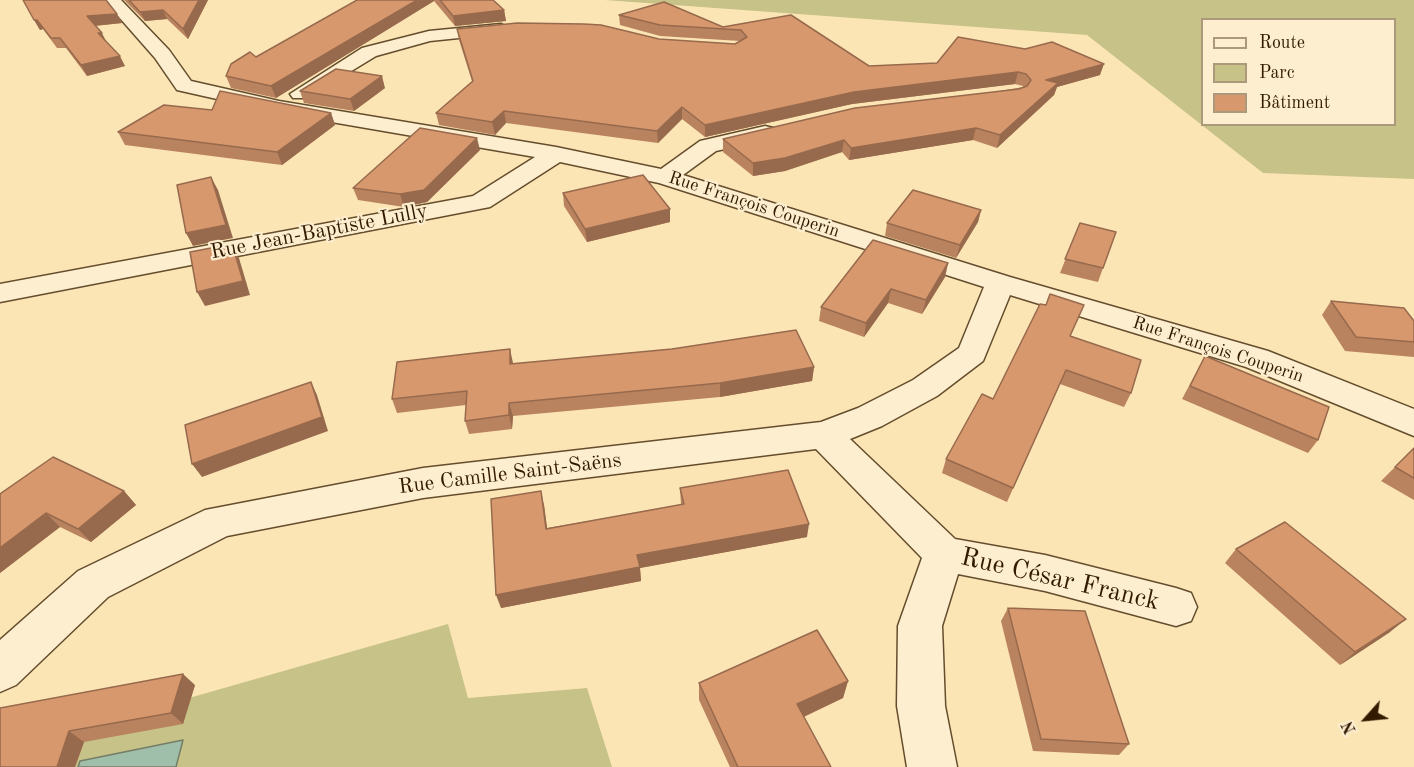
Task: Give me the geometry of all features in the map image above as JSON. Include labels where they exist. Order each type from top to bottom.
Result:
[{"type":"street","name":"Rue François Couperin","points":[[122,3],[184,86],[279,107],[555,154],[665,177],[1000,283],[1257,359],[1414,423]]},
{"type":"street","points":[[279,107],[369,52],[424,29],[523,26]]},
{"type":"street","points":[[665,177],[708,146],[786,128]]},
{"type":"street","name":"Rue Jean-Baptiste Lully","points":[[0,293],[481,202],[555,154]]},
{"type":"street","name":"Rue Camille Saint-Saëns","points":[[0,670],[93,584],[219,521],[423,483],[824,435],[870,417],[925,388],[972,354],[1000,283]]},
{"type":"street","name":"Rue César Franck","points":[[824,435],[944,554],[1045,573],[1176,607]]},
{"type":"street","name":"Rue César Franck","points":[[932,767],[921,706],[920,626],[944,554]]},
{"type":"green space","points":[[605,0],[1414,0],[1414,179],[1263,173],[1203,126],[1396,126],[1396,18],[1201,18],[1201,124],[1087,35]]},
{"type":"green space","points":[[448,624],[468,698],[587,688],[612,767],[0,767],[0,752]]},
{"type":"shaded area","points":[[183,740],[176,767],[78,767],[80,761]]},
{"type":"building","points":[[23,0],[106,0],[117,14],[87,16],[102,33],[98,33],[120,56],[81,65],[60,38],[51,38],[37,20],[34,20]]},
{"type":"building","points":[[129,0],[199,0],[183,29],[163,10],[140,12]]},
{"type":"building","points":[[357,0],[417,0],[271,86],[226,76],[231,64],[250,52],[256,57]]},
{"type":"building","points":[[440,0],[493,0],[504,10],[453,16]]},
{"type":"building","points":[[664,2],[723,27],[791,15],[869,66],[937,63],[958,37],[1025,49],[1052,42],[1104,64],[1046,80],[1058,83],[1000,135],[976,128],[851,148],[844,140],[785,158],[753,163],[723,139],[855,108],[1019,89],[1027,86],[1031,80],[1026,74],[1018,72],[854,92],[705,125],[682,107],[657,131],[504,111],[492,122],[436,113],[473,81],[457,29],[517,23],[584,24],[601,25],[659,39],[735,44],[747,37],[741,30],[660,25],[619,15]]},
{"type":"building","points":[[336,69],[382,76],[350,99],[300,91]]},
{"type":"building","points":[[220,91],[331,113],[277,152],[118,132],[164,105],[212,110]]},
{"type":"building","points":[[420,128],[477,138],[424,190],[400,194],[353,188]]},
{"type":"building","points":[[643,175],[670,209],[585,229],[563,193]]},
{"type":"building","points":[[211,177],[226,225],[186,233],[177,185]]},
{"type":"building","points":[[913,190],[981,210],[960,245],[887,223]]},
{"type":"building","points":[[1080,223],[1116,232],[1103,268],[1065,259]]},
{"type":"building","points":[[873,240],[948,263],[926,300],[891,289],[866,323],[821,307]]},
{"type":"building","points":[[232,244],[243,281],[197,292],[190,252]]},
{"type":"building","points":[[1050,294],[1084,305],[1070,336],[1141,360],[1131,393],[1066,370],[1013,488],[946,459],[982,394],[993,399],[1040,304],[1046,305]]},
{"type":"building","points":[[1331,301],[1404,308],[1414,321],[1414,342],[1356,337]]},
{"type":"building","points":[[796,330],[814,367],[720,383],[509,403],[509,415],[465,421],[467,391],[392,399],[397,362],[510,349],[510,364],[672,349]]},
{"type":"building","points":[[1205,356],[1329,407],[1318,440],[1190,386]]},
{"type":"building","points":[[311,382],[322,417],[192,464],[185,425]]},
{"type":"building","points":[[1414,448],[1414,478],[1395,467]]},
{"type":"building","points":[[53,457],[124,491],[78,529],[46,513],[0,548],[0,494]]},
{"type":"building","points":[[788,470],[809,524],[637,555],[640,567],[496,595],[491,499],[541,491],[546,529],[684,504],[680,488]]},
{"type":"building","points":[[1285,522],[1406,619],[1355,652],[1236,549]]},
{"type":"building","points":[[1008,608],[1085,611],[1129,744],[1041,739]]},
{"type":"building","points":[[817,630],[848,681],[797,704],[831,767],[738,767],[699,683]]},
{"type":"building","points":[[183,674],[171,713],[69,731],[57,767],[0,767],[0,708]]}]
